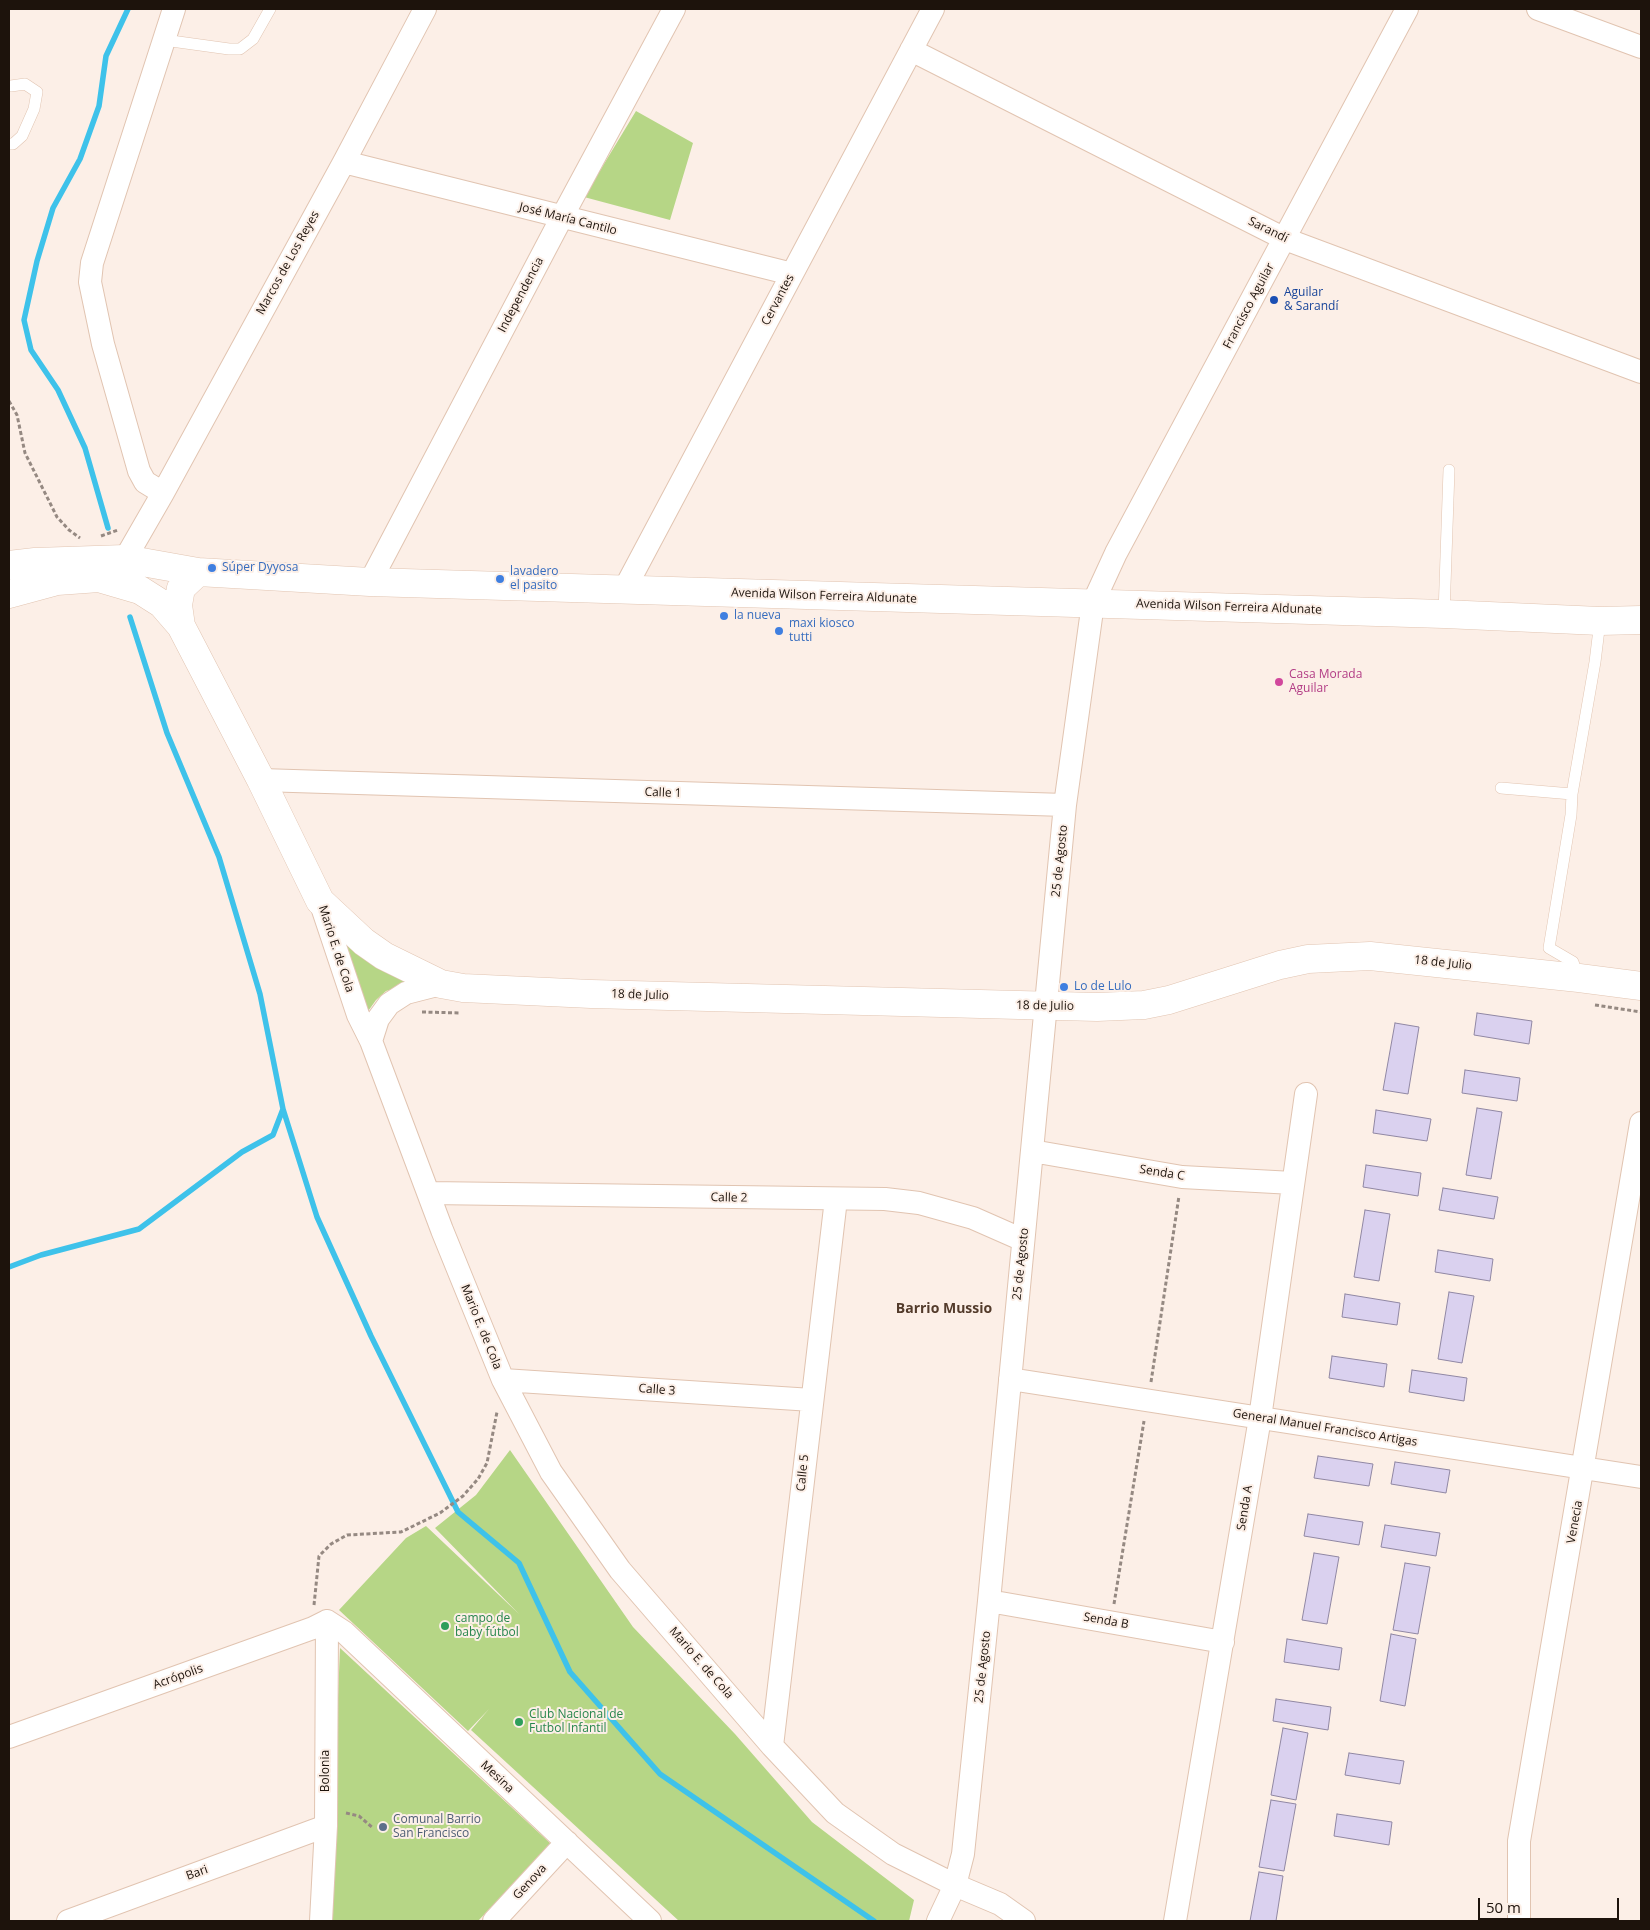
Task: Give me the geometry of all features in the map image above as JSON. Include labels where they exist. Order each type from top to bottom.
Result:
[{"type":"street","points":[[163,493],[145,482],[139,471],[103,344],[90,282],[92,263],[174,9]]},
{"type":"street","name":"Marcos de Los Reyes","points":[[99,578],[105,576],[125,559],[163,493],[344,162],[425,9]]},
{"type":"street","name":"Independencia","points":[[370,582],[674,9]]},
{"type":"street","name":"Cervantes","points":[[624,590],[933,9]]},
{"type":"street","name":"Francisco Aguilar","points":[[1093,604],[1116,553],[1408,9]]},
{"type":"street","points":[[1538,9],[1641,47]]},
{"type":"street","name":"Sarandí","points":[[911,50],[1285,239],[1641,372]]},
{"type":"street","name":"José María Cantilo","points":[[344,162],[792,274]]},
{"type":"street","name":"Marcos de Los Reyes","points":[[72,561],[103,552],[130,538],[149,517]]},
{"type":"street","name":"Avenida Wilson Ferreira Aldunate","points":[[9,565],[35,562],[125,559],[198,572],[370,582],[1444,614],[1600,621],[1641,620]]},
{"type":"street","name":"Mario E. de Cola","points":[[198,572],[181,588],[178,605],[182,626],[320,900],[358,1015],[371,1041],[503,1380],[551,1472],[620,1570],[772,1746],[835,1814],[893,1854],[955,1885],[1000,1904],[1024,1921]]},
{"type":"street","points":[[9,594],[57,581],[99,578],[140,590],[162,604],[182,626]]},
{"type":"street","name":"25 de Agosto","points":[[938,1921],[955,1885],[963,1854],[990,1601],[1065,805],[1093,604]]},
{"type":"street","name":"Calle 1","points":[[261,780],[1065,805]]},
{"type":"street","name":"18 de Julio","points":[[320,900],[364,942],[384,956],[441,984],[463,988],[573,993],[1097,1007],[1144,1005],[1169,1000],[1280,965],[1308,959],[1343,956],[1378,957],[1641,986]]},
{"type":"street","name":"18 de Julio","points":[[371,1041],[378,1019],[389,1004],[406,993],[441,984]]},
{"type":"street","name":"Senda A","points":[[1174,1921],[1260,1418],[1306,1094]]},
{"type":"street","name":"Venecia","points":[[1520,1921],[1520,1841],[1641,1123]]},
{"type":"street","name":"Senda C","points":[[1032,1151],[1182,1177],[1293,1183]]},
{"type":"street","name":"Calle 2","points":[[429,1193],[885,1200],[919,1203],[972,1218],[1023,1240]]},
{"type":"street","name":"Calle 5","points":[[772,1746],[836,1199]]},
{"type":"street","name":"General Manuel Francisco Artigas","points":[[1010,1378],[1641,1477]]},
{"type":"street","name":"Calle 3","points":[[503,1380],[812,1400]]},
{"type":"street","name":"Senda B","points":[[990,1601],[1223,1642]]},
{"type":"street","name":"Acrópolis","points":[[9,1737],[328,1627]]},
{"type":"street","name":"Bolonia","points":[[321,1921],[326,1826],[328,1627]]},
{"type":"street","name":"Mesina","points":[[328,1627],[567,1842],[650,1921]]},
{"type":"street","name":"Bari","points":[[68,1921],[326,1826]]},
{"type":"street","name":"Genova","points":[[494,1921],[567,1842]]},
{"type":"lane","points":[[164,40],[229,49],[240,48],[253,39],[270,9]]},
{"type":"lane","points":[[9,144],[13,144],[22,136],[34,108],[37,92],[25,84],[11,86]]},
{"type":"lane","points":[[1444,614],[1449,470]]},
{"type":"lane","points":[[1579,978],[1573,962],[1549,948],[1600,621]]},
{"type":"lane","points":[[1501,788],[1572,794]]},
{"type":"path","points":[[9,401],[17,415],[25,453],[57,517],[68,530],[80,538],[86,538]]},
{"type":"path","points":[[92,538],[121,529]]},
{"type":"path","points":[[328,1627],[316,1575],[319,1556],[331,1544],[347,1535],[400,1532],[440,1513],[463,1496],[478,1479],[487,1463],[503,1380]]},
{"type":"path","points":[[352,1814],[359,1816],[372,1828]]},
{"type":"green space","points":[[636,111],[693,143],[670,220],[584,197]]},
{"type":"green space","points":[[334,919],[416,982],[386,991],[376,1000],[366,1014]]},
{"type":"green space","points":[[510,1450],[633,1627],[735,1734],[812,1822],[914,1900],[909,1921],[679,1921],[471,1730],[489,1709],[468,1731],[339,1610],[406,1538],[426,1526],[519,1614],[435,1528],[476,1495]]},
{"type":"green space","points":[[340,1648],[551,1844],[478,1921],[329,1921]]},
{"type":"building","points":[[1477,1013],[1532,1021],[1529,1044],[1474,1035]]},
{"type":"building","points":[[1395,1023],[1419,1027],[1408,1094],[1383,1090]]},
{"type":"building","points":[[1465,1070],[1520,1078],[1517,1101],[1462,1093]]},
{"type":"building","points":[[1477,1108],[1502,1112],[1491,1179],[1466,1175]]},
{"type":"building","points":[[1376,1110],[1431,1119],[1427,1141],[1373,1133]]},
{"type":"building","points":[[1366,1165],[1421,1173],[1418,1196],[1363,1187]]},
{"type":"building","points":[[1443,1188],[1498,1197],[1494,1219],[1439,1210]]},
{"type":"building","points":[[1365,1210],[1390,1214],[1379,1281],[1354,1277]]},
{"type":"building","points":[[1438,1250],[1493,1259],[1490,1281],[1435,1272]]},
{"type":"building","points":[[1449,1292],[1474,1296],[1462,1363],[1438,1359]]},
{"type":"building","points":[[1345,1294],[1400,1303],[1397,1325],[1342,1317]]},
{"type":"building","points":[[1332,1356],[1387,1364],[1384,1387],[1329,1378]]},
{"type":"building","points":[[1412,1370],[1467,1378],[1464,1401],[1409,1392]]},
{"type":"building","points":[[1318,1456],[1373,1464],[1369,1486],[1314,1478]]},
{"type":"building","points":[[1395,1462],[1450,1470],[1446,1493],[1391,1484]]},
{"type":"building","points":[[1308,1514],[1363,1522],[1359,1545],[1304,1536]]},
{"type":"building","points":[[1385,1525],[1440,1533],[1436,1556],[1381,1547]]},
{"type":"building","points":[[1314,1553],[1339,1557],[1327,1624],[1302,1620]]},
{"type":"building","points":[[1405,1563],[1430,1567],[1418,1634],[1393,1630]]},
{"type":"building","points":[[1391,1634],[1416,1639],[1405,1706],[1380,1701]]},
{"type":"building","points":[[1287,1639],[1342,1648],[1339,1670],[1284,1662]]},
{"type":"building","points":[[1276,1699],[1331,1707],[1328,1730],[1273,1721]]},
{"type":"building","points":[[1283,1728],[1308,1733],[1296,1800],[1271,1795]]},
{"type":"building","points":[[1349,1753],[1404,1761],[1400,1784],[1345,1775]]},
{"type":"building","points":[[1271,1800],[1296,1804],[1284,1871],[1259,1867]]},
{"type":"building","points":[[1337,1814],[1392,1822],[1389,1845],[1334,1836]]},
{"type":"building","points":[[1259,1872],[1283,1876],[1276,1921],[1250,1921]]},
{"type":"waterway","points":[[108,528],[85,448],[58,390],[31,350],[24,320],[37,261],[53,208],[80,159],[99,106],[106,56],[128,9]]},
{"type":"waterway","points":[[9,1267],[41,1255],[139,1229],[242,1152],[273,1135],[283,1109],[260,994],[219,857],[167,733],[130,617]]},
{"type":"waterway","points":[[283,1109],[317,1217],[371,1336],[458,1512],[519,1563],[570,1672],[660,1774],[874,1921]]},
{"type":"place","name":"Aguilar & Sarandí","points":[[1274,300]]},
{"type":"place","name":"Súper Dyyosa","points":[[212,568]]},
{"type":"place","name":"lavadero el pasito","points":[[500,579]]},
{"type":"place","name":"la nueva","points":[[724,616]]},
{"type":"place","name":"maxi kiosco tutti","points":[[779,631]]},
{"type":"place","name":"Casa Morada Aguilar","points":[[1279,682]]},
{"type":"place","name":"Lo de Lulo","points":[[1064,987]]},
{"type":"place","name":"campo de baby fútbol","points":[[445,1626]]},
{"type":"place","name":"Club Nacional de Futbol Infantil","points":[[519,1722]]},
{"type":"place","name":"Comunal Barrio San Francisco","points":[[383,1827]]},
{"type":"district","name":"Barrio Mussio","points":[[944,1309]]}]
